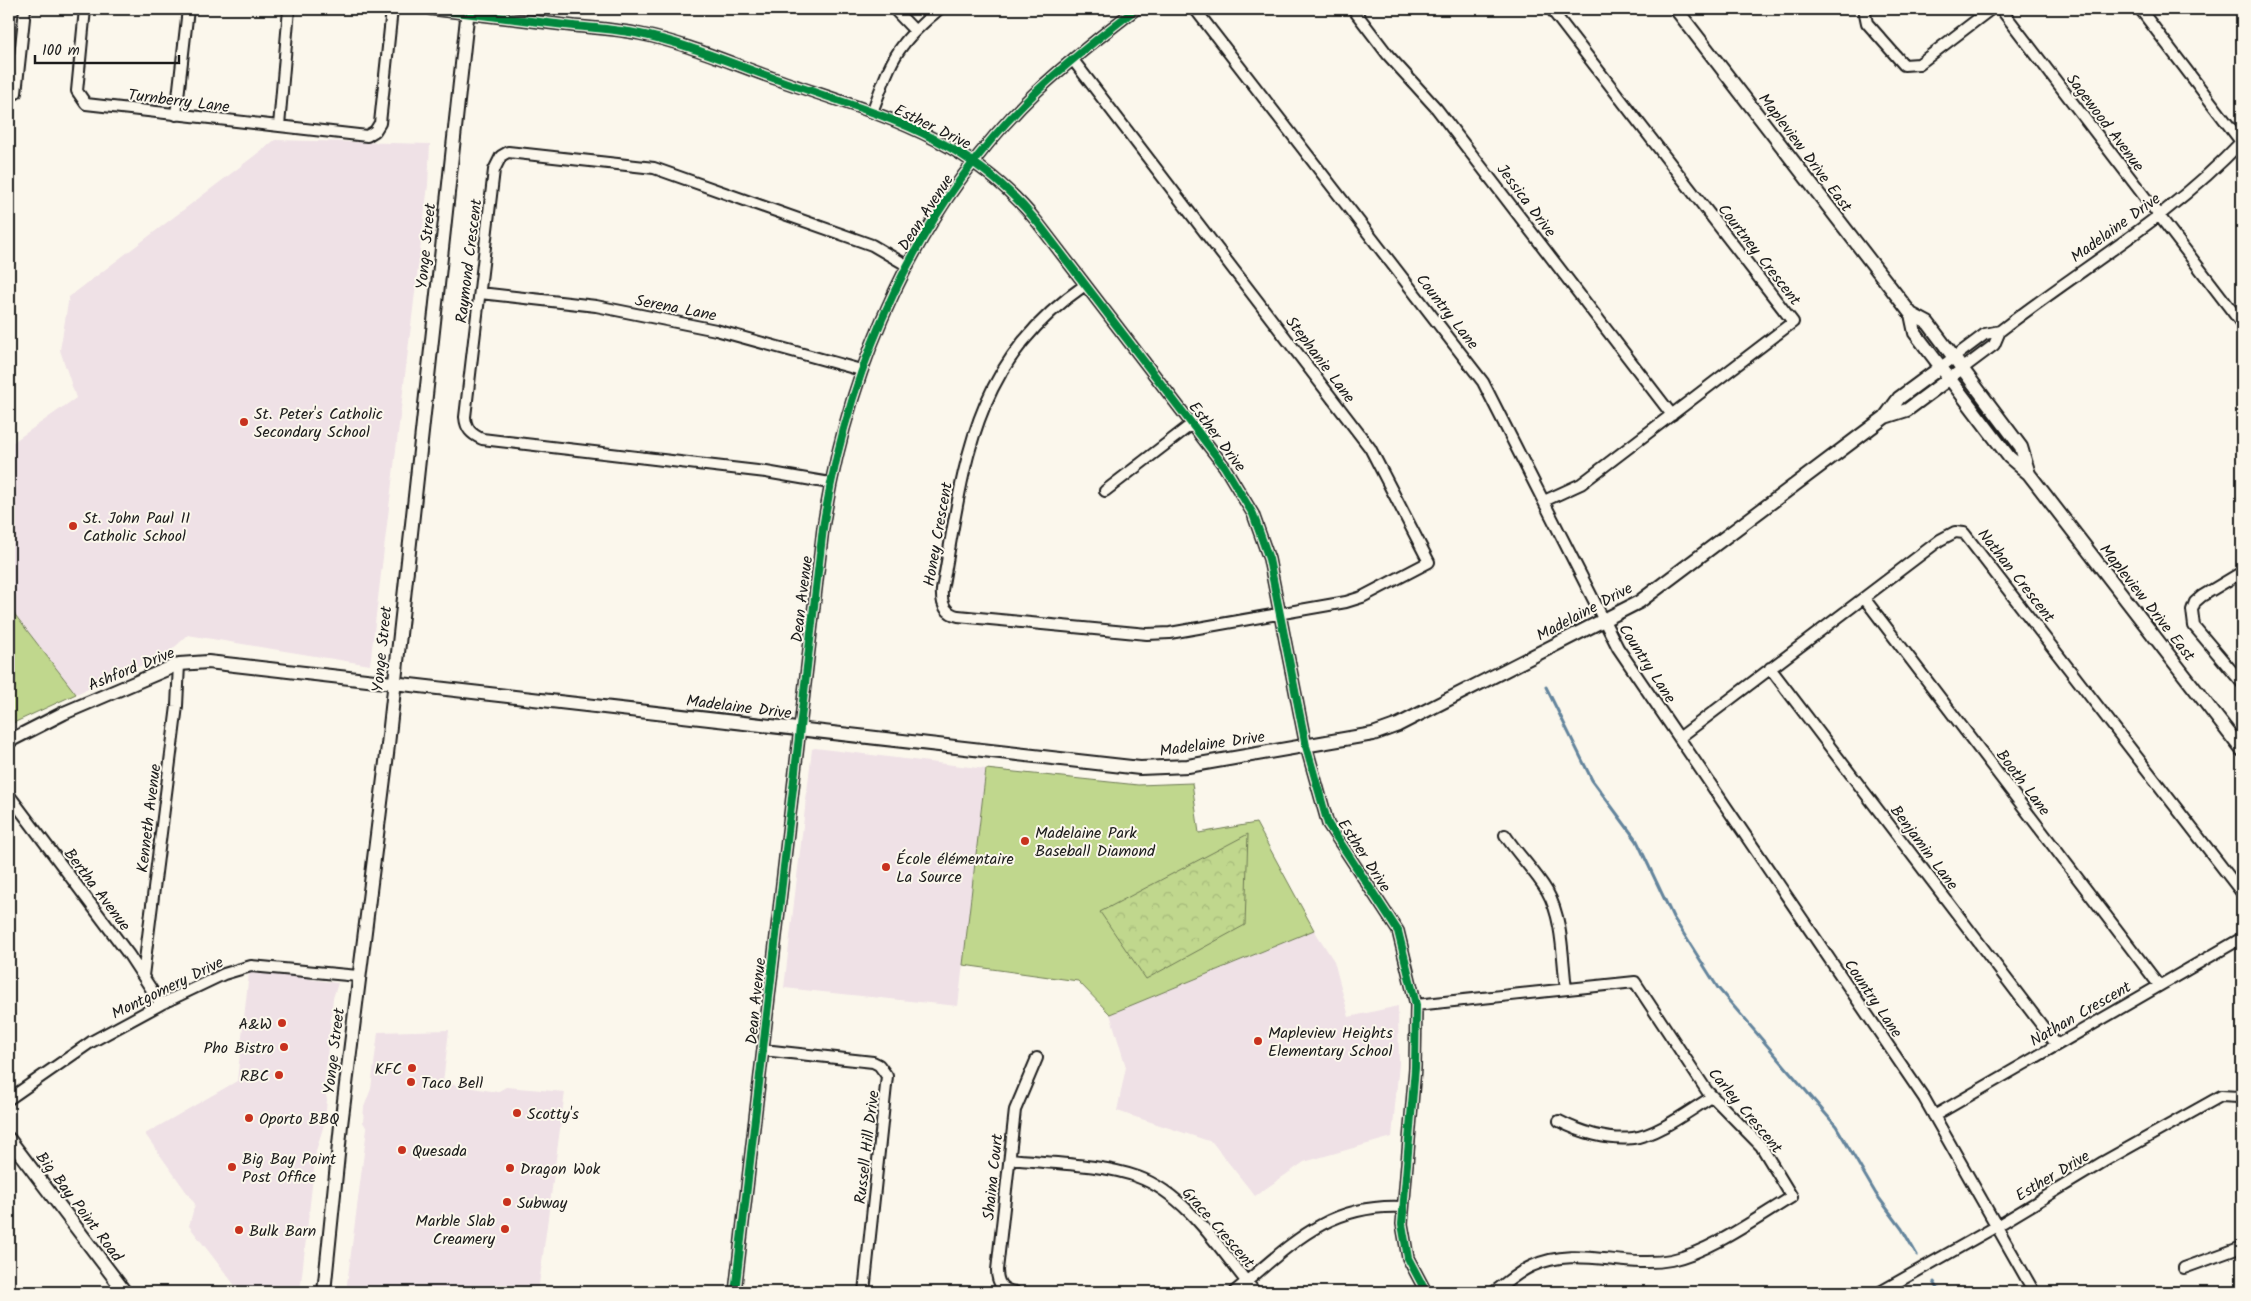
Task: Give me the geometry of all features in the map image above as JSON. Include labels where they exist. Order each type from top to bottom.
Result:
[{"type":"main road","name":"Mapleview Drive East","points":[[1676,9],[1911,314],[1928,323],[1954,357],[2021,447],[2029,474]]},
{"type":"main road","name":"Yonge Street","points":[[324,1292],[358,976],[394,683],[468,11]]},
{"type":"main road","name":"Mapleview Drive East","points":[[1911,314],[1915,332],[2009,457],[2029,474],[2242,750]]},
{"type":"main road","name":"Madelaine Drive","points":[[394,683],[1148,768],[1188,766],[1306,746],[1389,729],[1639,602],[1885,417],[1899,398],[1941,366]]},
{"type":"main road","name":"Madelaine Drive","points":[[1885,417],[1907,410],[1950,378]]},
{"type":"main road","name":"Ashford Drive","points":[[9,741],[64,713],[179,664],[208,662],[394,683]]},
{"type":"main road","name":"Big Bay Point Road","points":[[9,1139],[125,1292]]},
{"type":"street","points":[[16,93],[25,9]]},
{"type":"street","name":"Turnberry Lane","points":[[85,9],[77,91],[86,104],[367,136],[376,131],[380,123],[392,9]]},
{"type":"street","points":[[176,115],[188,9]]},
{"type":"street","points":[[279,126],[289,9]]},
{"type":"street","name":"Esther Drive","points":[[430,9],[468,11],[651,36],[680,44],[872,112],[927,134],[975,162],[1002,184],[1026,209],[1086,285],[1229,473],[1253,514],[1269,560],[1306,746],[1328,824],[1398,931],[1416,1006],[1415,1068],[1402,1224],[1408,1258],[1426,1292]]},
{"type":"street","points":[[894,9],[915,31]]},
{"type":"street","points":[[872,112],[893,60],[915,31],[939,9]]},
{"type":"street","name":"Dean Avenue","points":[[735,1292],[799,729],[830,483],[847,415],[861,370],[888,304],[908,266],[939,214],[975,162],[1027,102],[1073,60],[1136,9]]},
{"type":"street","name":"Country Lane","points":[[1195,9],[1476,372],[1489,393],[1623,657],[1924,1098],[2034,1292]]},
{"type":"street","name":"Jessica Drive","points":[[1353,9],[1388,55],[1437,108],[1672,414]]},
{"type":"street","name":"Courtney Crescent","points":[[1544,501],[1581,484],[1793,322],[1551,9]]},
{"type":"street","points":[[1864,9],[1867,23],[1904,66],[1919,64],[1991,9]]},
{"type":"street","name":"Sagewood Avenue","points":[[2001,9],[2242,324]]},
{"type":"street","points":[[2140,9],[2242,142]]},
{"type":"street","name":"Stephanie Lane","points":[[1073,60],[1370,448],[1429,562],[1356,599],[1340,604],[1281,614]]},
{"type":"street","name":"Madelaine Drive","points":[[1941,366],[1985,334],[2000,331],[2159,215],[2206,178],[2242,142]]},
{"type":"street","name":"Raymond Crescent","points":[[830,483],[766,472],[482,439],[467,428],[465,417],[494,170],[501,156],[508,152],[654,168],[872,246],[908,266]]},
{"type":"street","name":"Honey Crescent","points":[[1086,285],[1054,309],[1026,338],[1003,370],[984,406],[965,462],[942,590],[942,602],[945,608],[951,614],[958,616],[1153,634],[1170,633],[1281,614]]},
{"type":"street","name":"Serena Lane","points":[[480,293],[596,306],[723,332],[861,370]]},
{"type":"street","name":"Madelaine Drive","points":[[1950,378],[1994,345],[2000,331]]},
{"type":"street","points":[[1105,491],[1192,424]]},
{"type":"street","name":"Nathan Crescent","points":[[1679,738],[1940,540],[1956,532],[1964,533],[2242,893]]},
{"type":"street","points":[[2242,572],[2202,596],[2192,610],[2194,626],[2242,683]]},
{"type":"street","name":"Booth Lane","points":[[1864,598],[2159,985]]},
{"type":"street","name":"Kenneth Avenue","points":[[143,976],[176,716],[179,664]]},
{"type":"street","name":"Benjamin Lane","points":[[1770,668],[2056,1044]]},
{"type":"street","name":"Bertha Avenue","points":[[9,795],[143,976],[161,1004]]},
{"type":"street","points":[[1505,835],[1542,884],[1552,902],[1558,921],[1566,989]]},
{"type":"street","name":"Nathan Crescent","points":[[1934,1116],[2242,938]]},
{"type":"street","name":"Montgomery Drive","points":[[9,1099],[91,1042],[161,1004],[224,974],[252,966],[358,976]]},
{"type":"street","name":"Carley Crescent","points":[[1416,1006],[1635,982],[1712,1097],[1761,1146],[1792,1197],[1703,1249],[1684,1256],[1646,1262],[1577,1256],[1554,1258],[1525,1270],[1494,1292]]},
{"type":"street","name":"Russell Hill Drive","points":[[763,1050],[873,1062],[879,1064],[887,1076],[888,1084],[864,1292]]},
{"type":"street","name":"Shaina Court","points":[[1015,1292],[1005,1290],[997,1278],[1015,1110],[1037,1058]]},
{"type":"street","name":"Esther Drive","points":[[1880,1292],[1997,1226],[2103,1162],[2222,1096],[2238,1097],[2242,1100]]},
{"type":"street","points":[[1559,1121],[1600,1136],[1634,1138],[1655,1130],[1712,1097]]},
{"type":"street","name":"Grace Crescent","points":[[1010,1159],[1111,1170],[1150,1182],[1170,1194],[1187,1209],[1255,1292]]},
{"type":"street","points":[[1234,1292],[1310,1231],[1326,1221],[1341,1214],[1366,1208],[1402,1207]]},
{"type":"street","points":[[2184,1268],[2242,1247]]},
{"type":"shaded area","name":"St. Peter's Catholic Secondary School","points":[[275,140],[430,144],[428,185],[370,665],[188,635],[166,655],[76,694],[9,607],[9,445],[76,398],[60,350],[69,297]]},
{"type":"shaded area","name":"École élémentaire La Source","points":[[812,749],[986,769],[958,1006],[784,988]]},
{"type":"shaded area","name":"Mapleview Heights Elementary School","points":[[1314,930],[1334,961],[1349,1017],[1398,1006],[1399,1064],[1392,1137],[1304,1162],[1255,1196],[1212,1142],[1117,1111],[1126,1067],[1110,1014]]},
{"type":"shaded area","points":[[249,973],[275,974],[338,983],[333,998],[324,1087],[327,1100],[325,1121],[316,1151],[300,1292],[240,1292],[189,1226],[195,1204],[145,1134],[237,1081]]},
{"type":"shaded area","points":[[449,1030],[443,1083],[497,1092],[506,1087],[565,1092],[538,1292],[346,1292],[367,1129],[363,1122],[364,1107],[371,1089],[378,1032]]},
{"type":"green space","points":[[9,607],[76,694],[9,725]]},
{"type":"green space","points":[[986,769],[1138,785],[1192,783],[1199,833],[1256,823],[1314,930],[1110,1014],[1078,981],[963,965]]},
{"type":"green space","points":[[1248,834],[1245,925],[1146,979],[1100,912]]},
{"type":"waterway","points":[[1546,687],[1592,780],[1637,841],[1673,917],[1718,988],[1836,1126],[1876,1194],[1902,1229],[1917,1255]]},
{"type":"waterway","points":[[1934,1282],[1940,1292]]},
{"type":"cycle path","points":[[430,9],[631,32],[708,54],[883,116],[917,131],[950,148],[981,168],[1010,193],[1038,223],[1224,466],[1253,514],[1269,559],[1306,746],[1328,824],[1398,931],[1416,1005],[1415,1068],[1402,1224],[1408,1258],[1426,1292]]},
{"type":"cycle path","points":[[735,1292],[823,528],[834,467],[850,408],[870,349],[894,292],[923,237],[956,185],[994,136],[1037,91],[1085,49],[1136,9]]},
{"type":"place","name":"St. Peter's Catholic Secondary School","points":[[244,422]]},
{"type":"place","name":"St. John Paul II Catholic School","points":[[73,526]]},
{"type":"place","name":"Madelaine Park Baseball Diamond","points":[[1025,841]]},
{"type":"place","name":"École élémentaire La Source","points":[[886,867]]},
{"type":"place","name":"A&W","points":[[282,1023]]},
{"type":"place","name":"Mapleview Heights Elementary School","points":[[1258,1041]]},
{"type":"place","name":"Pho Bistro","points":[[284,1047]]},
{"type":"place","name":"KFC","points":[[412,1068]]},
{"type":"place","name":"RBC","points":[[279,1075]]},
{"type":"place","name":"Taco Bell","points":[[411,1082]]},
{"type":"place","name":"Scotty's","points":[[517,1113]]},
{"type":"place","name":"Oporto BBQ","points":[[249,1118]]},
{"type":"place","name":"Quesada","points":[[402,1150]]},
{"type":"place","name":"Big Bay Point Post Office","points":[[232,1167]]},
{"type":"place","name":"Dragon Wok","points":[[510,1168]]},
{"type":"place","name":"Subway","points":[[507,1202]]},
{"type":"place","name":"Marble Slab Creamery","points":[[505,1229]]},
{"type":"place","name":"Bulk Barn","points":[[239,1230]]}]
